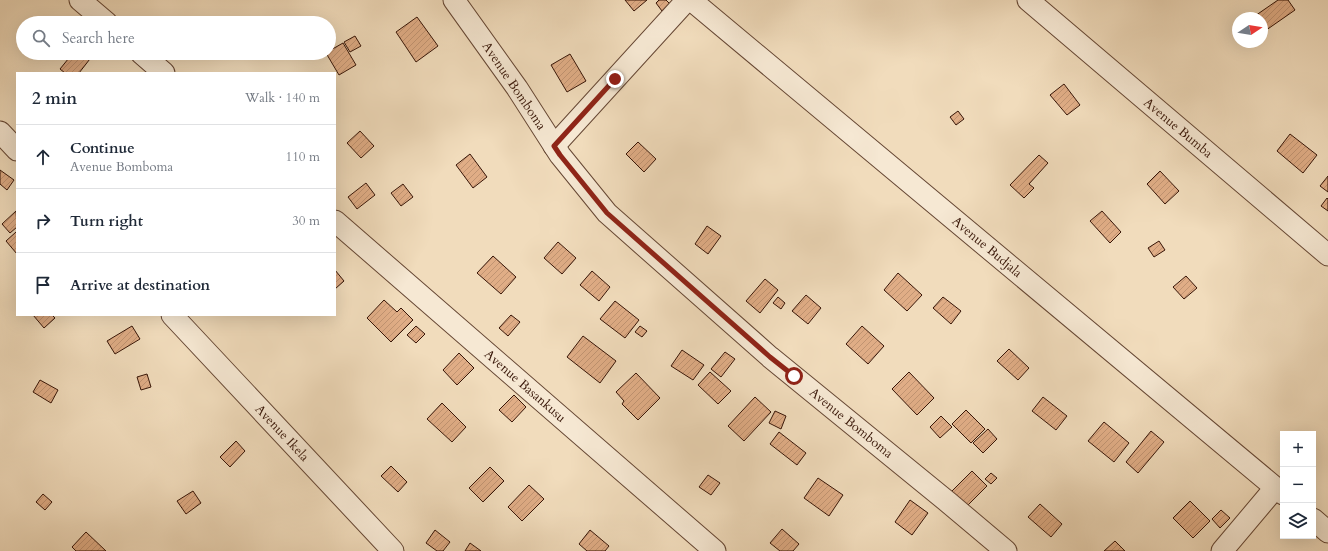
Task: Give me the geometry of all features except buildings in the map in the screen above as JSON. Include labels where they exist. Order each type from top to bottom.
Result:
[{"type":"street","points":[[80,0],[99,16]]},
{"type":"street","name":"Avenue Bomboma","points":[[454,0],[517,88],[560,155],[607,213],[770,357],[1006,551]]},
{"type":"street","points":[[554,146],[687,0]]},
{"type":"street","name":"Avenue Budjala","points":[[691,0],[1279,491]]},
{"type":"street","name":"Avenue Bumba","points":[[1028,0],[1328,255]]},
{"type":"street","points":[[149,60],[163,72]]},
{"type":"street","points":[[0,132],[16,149]]},
{"type":"street","name":"Avenue Basankusu","points":[[336,222],[715,551]]},
{"type":"street","name":"Avenue Ikela","points":[[173,316],[393,551]]},
{"type":"street","points":[[1222,551],[1279,491]]},
{"type":"street","points":[[1316,522],[1328,532]]},
{"type":"route","points":[[615,79],[554,146],[607,213],[770,357],[794,376]]}]
